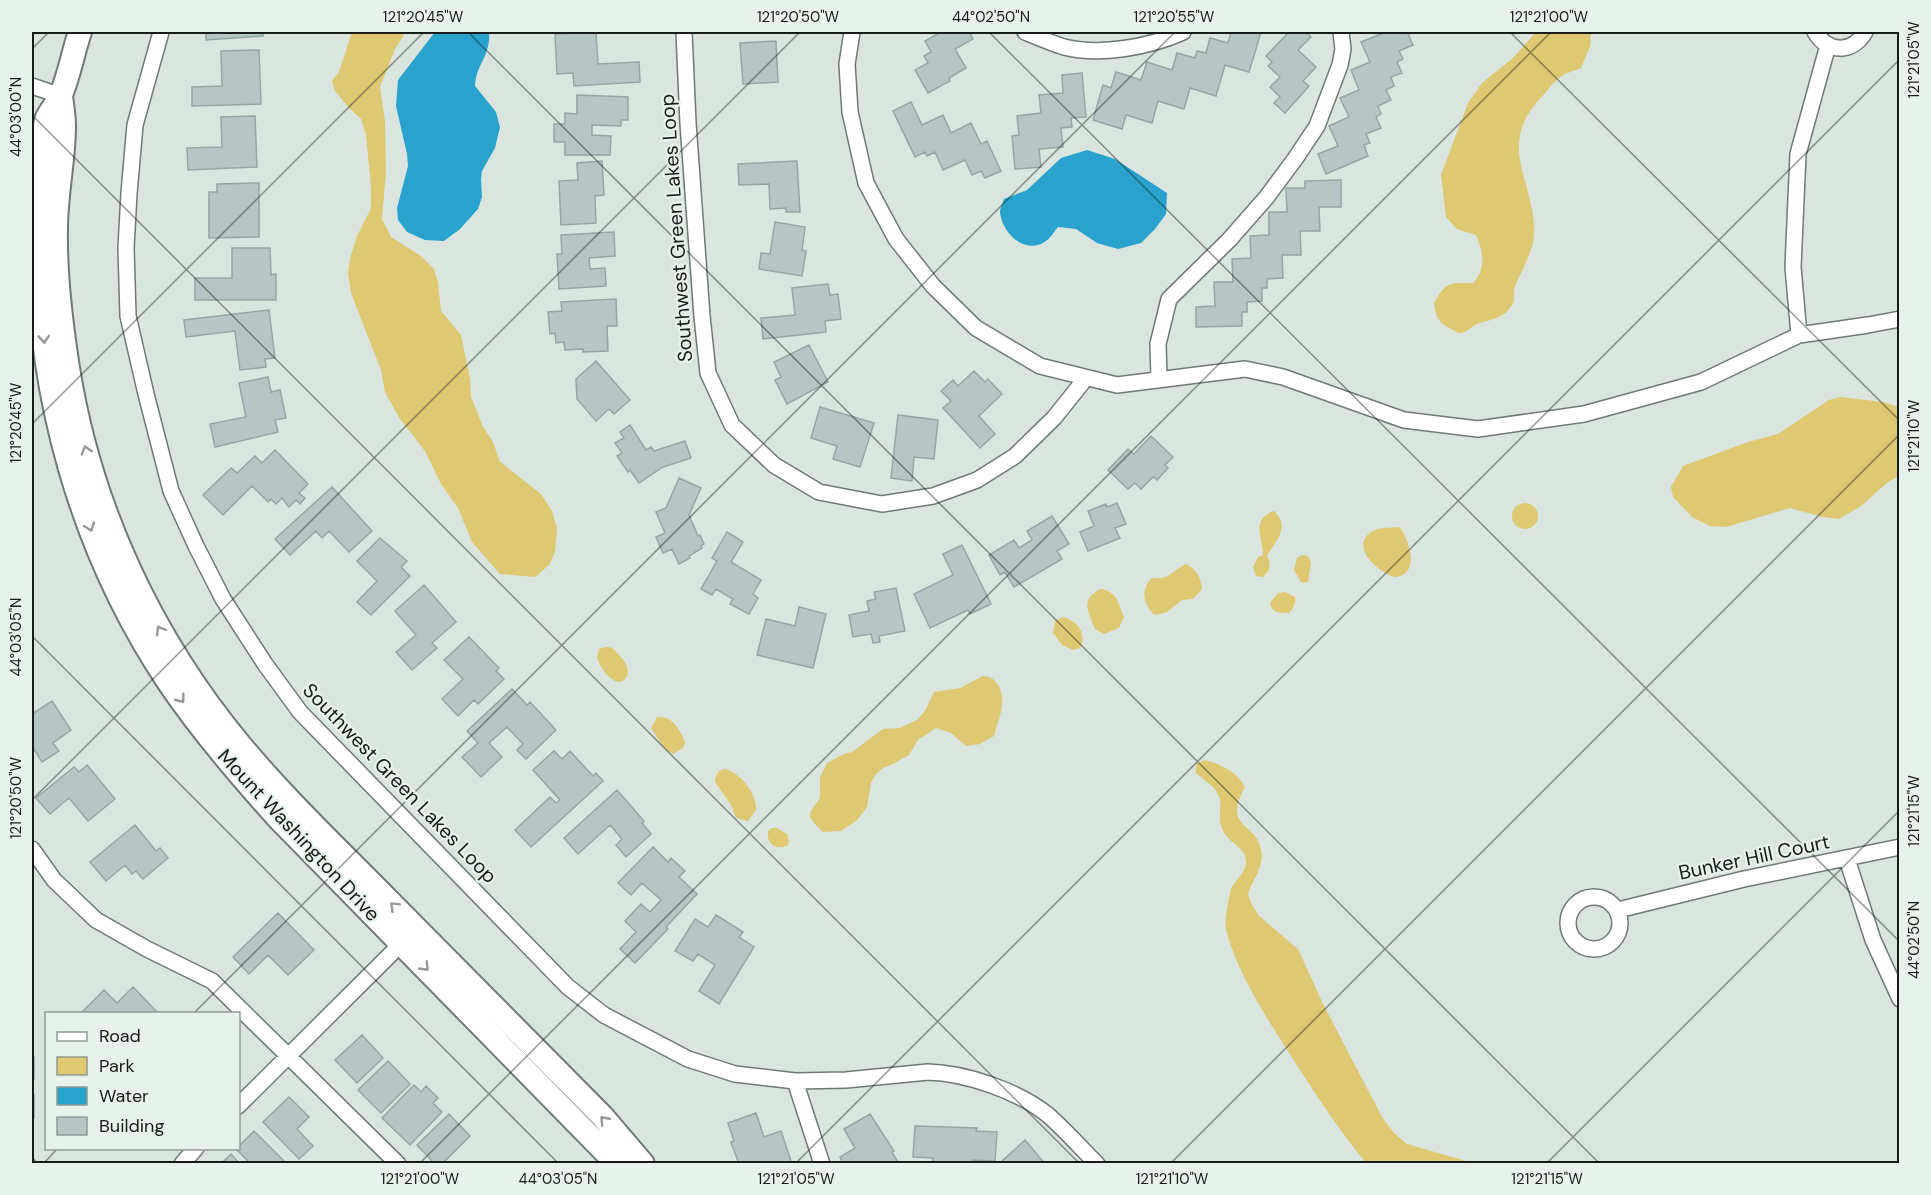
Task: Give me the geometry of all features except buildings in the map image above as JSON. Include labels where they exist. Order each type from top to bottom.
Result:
[{"type":"main road","name":"Mount Washington Drive","points":[[80,32],[61,96],[46,119],[40,170],[39,276],[45,356],[60,431],[90,529],[132,621],[169,684],[231,766],[280,820],[410,936],[602,1116],[643,1164]]},
{"type":"main road","name":"Mount Washington Drive","points":[[410,936],[618,1164]]},
{"type":"street","name":"Southwest Green Lakes Loop","points":[[161,32],[135,125],[126,248],[128,316],[171,491],[223,599],[265,664],[300,712],[568,987],[604,1015],[688,1059],[735,1074],[795,1081],[846,1080],[928,1072],[976,1081],[1013,1094],[1047,1115],[1098,1164]]},
{"type":"street","name":"Southwest Green Lakes Loop","points":[[684,32],[689,134],[708,373],[732,425],[774,465],[819,492],[882,504],[933,496],[977,480],[1015,456],[1054,418],[1086,378]]},
{"type":"street","points":[[852,32],[847,64],[850,112],[866,183],[896,239],[933,286],[976,328],[1040,366],[1117,385],[1245,369],[1283,377],[1404,420],[1478,429],[1584,414],[1701,382],[1799,335],[1868,326],[1899,319]]},
{"type":"street","points":[[1025,32],[1066,47],[1102,51],[1142,46],[1183,32]]},
{"type":"street","points":[[1160,379],[1158,344],[1169,299],[1237,232],[1266,198],[1317,126],[1340,65],[1343,49],[1341,32]]},
{"type":"street","points":[[1815,32],[1820,40],[1836,48],[1853,45],[1865,32]]},
{"type":"street","points":[[1799,335],[1794,267],[1798,154],[1828,45]]},
{"type":"street","points":[[32,86],[61,96]]},
{"type":"street","name":"Bunker Hill Court","points":[[1618,910],[1744,879],[1899,847]]},
{"type":"street","points":[[32,849],[54,880],[96,920],[147,949],[212,981],[398,1164]]},
{"type":"street","points":[[1847,859],[1873,940],[1899,999]]},
{"type":"street","points":[[240,1104],[410,936]]},
{"type":"street","points":[[795,1081],[822,1164]]},
{"type":"street","points":[[182,1164],[195,1150]]},
{"type":"green space","points":[[352,32],[397,32],[404,35],[395,49],[380,87],[385,122],[386,172],[382,219],[391,237],[421,256],[434,269],[441,311],[461,335],[470,379],[471,397],[500,462],[541,494],[552,511],[557,529],[555,552],[549,565],[535,577],[500,574],[472,542],[458,508],[441,484],[425,451],[400,419],[385,392],[381,370],[351,293],[348,273],[350,259],[357,236],[371,208],[371,187],[366,135],[361,119],[335,91],[332,81],[339,72]]},
{"type":"green space","points":[[1536,32],[1591,32],[1590,46],[1581,68],[1560,77],[1538,101],[1526,118],[1520,135],[1521,167],[1530,200],[1534,236],[1529,256],[1514,289],[1514,300],[1508,311],[1499,317],[1458,333],[1439,320],[1434,303],[1445,287],[1458,283],[1473,283],[1482,266],[1482,255],[1476,235],[1457,229],[1446,217],[1441,175],[1468,103],[1482,83],[1513,58]]},
{"type":"green space","points":[[1841,397],[1883,402],[1899,407],[1899,476],[1888,482],[1861,506],[1839,519],[1790,508],[1726,527],[1710,526],[1692,517],[1673,497],[1671,487],[1683,466],[1748,442],[1778,434],[1829,400]]},
{"type":"green space","points":[[1525,503],[1534,507],[1538,516],[1534,525],[1525,529],[1516,525],[1512,516],[1516,507]]},
{"type":"green space","points":[[1274,511],[1279,517],[1282,528],[1267,556],[1269,570],[1263,577],[1256,576],[1253,567],[1258,557],[1263,555],[1260,524],[1262,519]]},
{"type":"green space","points":[[1400,527],[1407,540],[1411,556],[1408,570],[1403,575],[1395,577],[1388,575],[1369,559],[1363,545],[1365,538],[1374,530]]},
{"type":"green space","points":[[1302,555],[1308,556],[1311,562],[1308,582],[1304,583],[1294,570],[1297,558]]},
{"type":"green space","points":[[1186,564],[1197,574],[1202,589],[1193,599],[1182,600],[1167,612],[1155,615],[1148,607],[1144,597],[1148,582],[1152,578],[1167,576]]},
{"type":"green space","points":[[1100,589],[1113,595],[1124,617],[1119,628],[1104,634],[1095,629],[1087,606],[1090,597]]},
{"type":"green space","points":[[1285,592],[1295,597],[1294,605],[1289,613],[1277,612],[1272,609],[1270,603],[1278,593]]},
{"type":"green space","points":[[1063,617],[1073,621],[1080,629],[1083,638],[1080,648],[1073,650],[1062,645],[1053,633],[1055,621]]},
{"type":"green space","points":[[606,647],[615,650],[626,665],[628,672],[622,681],[617,682],[611,678],[597,658],[599,649]]},
{"type":"green space","points":[[983,676],[995,681],[1001,691],[1002,704],[994,736],[980,744],[966,746],[951,733],[936,728],[918,740],[909,755],[876,774],[871,783],[867,807],[857,820],[841,831],[823,832],[813,822],[810,816],[811,811],[820,798],[820,777],[827,763],[852,752],[883,729],[900,728],[917,720],[925,711],[934,692],[960,688]]},
{"type":"green space","points":[[657,717],[663,717],[675,724],[685,742],[683,748],[673,754],[665,749],[651,728]]},
{"type":"green space","points":[[1205,760],[1228,769],[1245,787],[1239,800],[1238,818],[1258,840],[1262,855],[1260,867],[1248,894],[1252,905],[1259,916],[1298,949],[1323,1004],[1382,1117],[1394,1133],[1407,1144],[1473,1163],[1366,1163],[1319,1099],[1255,997],[1238,964],[1226,930],[1231,889],[1246,866],[1246,862],[1244,853],[1222,829],[1220,799],[1216,791],[1196,773],[1196,764]]},
{"type":"green space","points":[[725,769],[742,779],[754,797],[756,810],[748,821],[736,818],[731,805],[715,782],[717,773]]},
{"type":"green space","points":[[777,828],[787,834],[788,845],[776,847],[770,843],[768,831]]},
{"type":"water","points":[[435,32],[489,32],[488,47],[475,86],[496,112],[500,127],[495,148],[482,171],[482,197],[478,209],[460,229],[444,241],[425,240],[407,232],[398,220],[397,208],[408,166],[396,106],[398,80]]},
{"type":"water","points":[[1087,150],[1115,159],[1167,193],[1166,214],[1155,229],[1141,243],[1118,249],[1097,243],[1076,229],[1058,227],[1048,240],[1038,245],[1030,246],[1016,240],[1005,228],[1002,220],[1000,210],[1004,199],[1027,190],[1061,158]]}]
